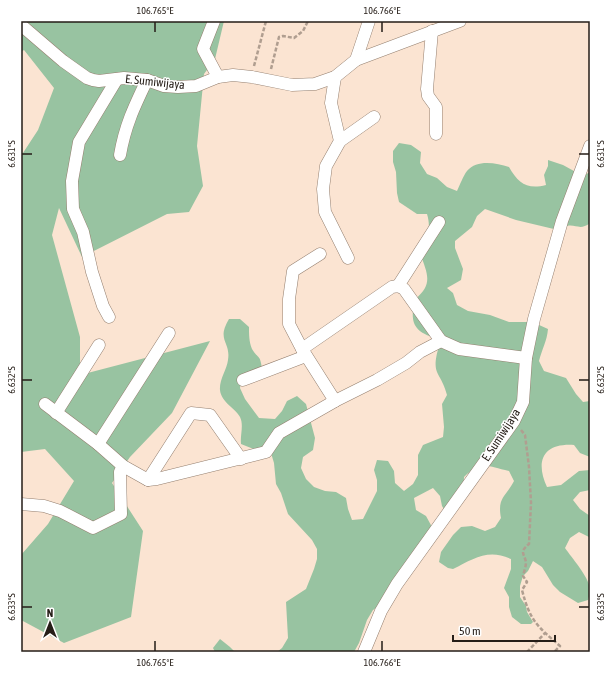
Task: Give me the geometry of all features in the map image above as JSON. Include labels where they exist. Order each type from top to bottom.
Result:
[{"type":"street","points":[[214,21],[203,48],[218,77]]},
{"type":"street","points":[[356,60],[369,21]]},
{"type":"street","name":"E. Sumiwijaya","points":[[21,25],[63,61],[87,78],[99,81],[117,79],[147,80],[164,86],[178,87],[196,86],[218,77],[233,75],[252,77],[292,85],[316,84],[335,77],[356,60],[460,21]]},
{"type":"street","points":[[432,31],[427,89],[428,96],[436,107],[436,134]]},
{"type":"street","points":[[335,77],[331,103],[340,141]]},
{"type":"street","points":[[109,317],[103,306],[92,272],[83,232],[73,209],[72,181],[79,142],[117,79]]},
{"type":"street","points":[[120,155],[123,136],[131,113],[147,80]]},
{"type":"street","points":[[348,258],[324,212],[323,189],[326,166],[340,141],[374,117]]},
{"type":"street","name":"E. Sumiwijaya","points":[[364,652],[381,611],[396,584],[514,421],[523,402],[526,358],[534,319],[562,222],[590,146]]},
{"type":"street","points":[[398,286],[439,222]]},
{"type":"street","points":[[320,254],[293,271],[289,299],[289,324],[304,353],[335,402]]},
{"type":"street","points":[[244,380],[304,353],[392,287],[398,286],[404,289],[441,341],[459,349],[526,358]]},
{"type":"street","points":[[98,444],[170,333]]},
{"type":"street","points":[[45,404],[98,444],[123,466],[148,480],[157,479],[266,452],[280,433],[377,380],[406,363],[420,352],[441,341]]},
{"type":"street","points":[[56,413],[99,345]]},
{"type":"street","points":[[148,480],[191,413],[210,415],[241,459]]},
{"type":"street","points":[[21,504],[44,506],[60,511],[93,528],[122,514],[120,472],[123,466]]},
{"type":"path","points":[[252,77],[266,21]]},
{"type":"path","points":[[267,81],[280,37],[283,36],[294,38],[303,31],[308,21]]},
{"type":"path","points":[[514,421],[525,435],[529,474],[529,544],[524,548],[523,556],[526,563],[523,576],[527,582],[522,590],[526,606],[534,622],[560,646],[554,652]]},
{"type":"path","points":[[528,652],[545,633]]},
{"type":"green space","points":[[21,21],[224,21],[215,59],[204,74],[197,146],[203,186],[189,212],[167,214],[82,257],[59,208],[52,235],[80,337],[80,375],[210,341],[172,413],[130,457],[112,483],[143,531],[131,617],[64,643],[21,620],[21,555],[48,524],[74,481],[45,449],[21,452],[21,156],[38,130],[54,88],[24,50],[21,52]]},
{"type":"green space","points":[[399,143],[411,145],[421,152],[420,163],[427,174],[437,178],[447,187],[457,191],[467,171],[471,167],[481,163],[493,163],[509,167],[520,181],[533,187],[546,185],[544,175],[548,166],[548,160],[563,165],[583,176],[590,172],[590,223],[583,227],[566,226],[558,230],[516,220],[485,209],[477,216],[472,227],[455,241],[455,248],[463,269],[461,280],[447,288],[453,293],[457,305],[468,311],[490,315],[509,322],[527,322],[528,320],[548,329],[547,337],[539,361],[544,371],[566,378],[583,402],[590,401],[590,457],[580,453],[574,445],[555,447],[544,456],[542,469],[543,478],[547,487],[561,485],[579,471],[590,470],[590,490],[580,492],[573,500],[580,509],[590,516],[590,539],[579,532],[570,538],[565,548],[589,583],[590,594],[588,600],[578,603],[560,592],[553,585],[542,567],[533,561],[528,571],[523,576],[520,586],[520,597],[533,622],[531,624],[521,624],[512,617],[509,607],[509,597],[504,588],[511,569],[511,559],[495,555],[481,556],[453,569],[448,568],[439,562],[441,552],[453,535],[461,527],[472,526],[485,531],[495,527],[501,518],[501,501],[514,481],[509,471],[490,466],[480,466],[464,477],[463,500],[457,510],[447,514],[442,506],[440,496],[433,488],[414,498],[416,510],[426,516],[432,527],[382,604],[373,610],[367,620],[359,643],[354,652],[277,652],[282,648],[288,638],[286,602],[306,589],[317,559],[317,549],[312,540],[288,514],[281,493],[276,484],[274,463],[271,453],[261,452],[241,444],[242,423],[240,417],[223,398],[220,390],[228,360],[228,349],[224,337],[225,326],[229,319],[240,319],[249,327],[251,346],[260,358],[262,368],[242,378],[240,388],[245,399],[259,418],[275,419],[282,411],[287,401],[297,396],[306,404],[315,438],[313,450],[303,457],[301,468],[306,479],[314,487],[325,491],[336,492],[346,498],[352,520],[363,519],[377,491],[377,480],[374,470],[377,460],[388,461],[394,471],[395,483],[404,491],[413,484],[418,475],[418,455],[423,445],[443,437],[444,427],[442,404],[447,395],[436,368],[439,346],[435,338],[421,332],[417,328],[413,319],[415,299],[421,294],[427,283],[427,272],[420,253],[428,234],[429,225],[427,214],[417,214],[399,202],[396,172],[393,162],[393,151]]},
{"type":"green space","points":[[220,639],[235,652],[215,652],[213,648]]}]
